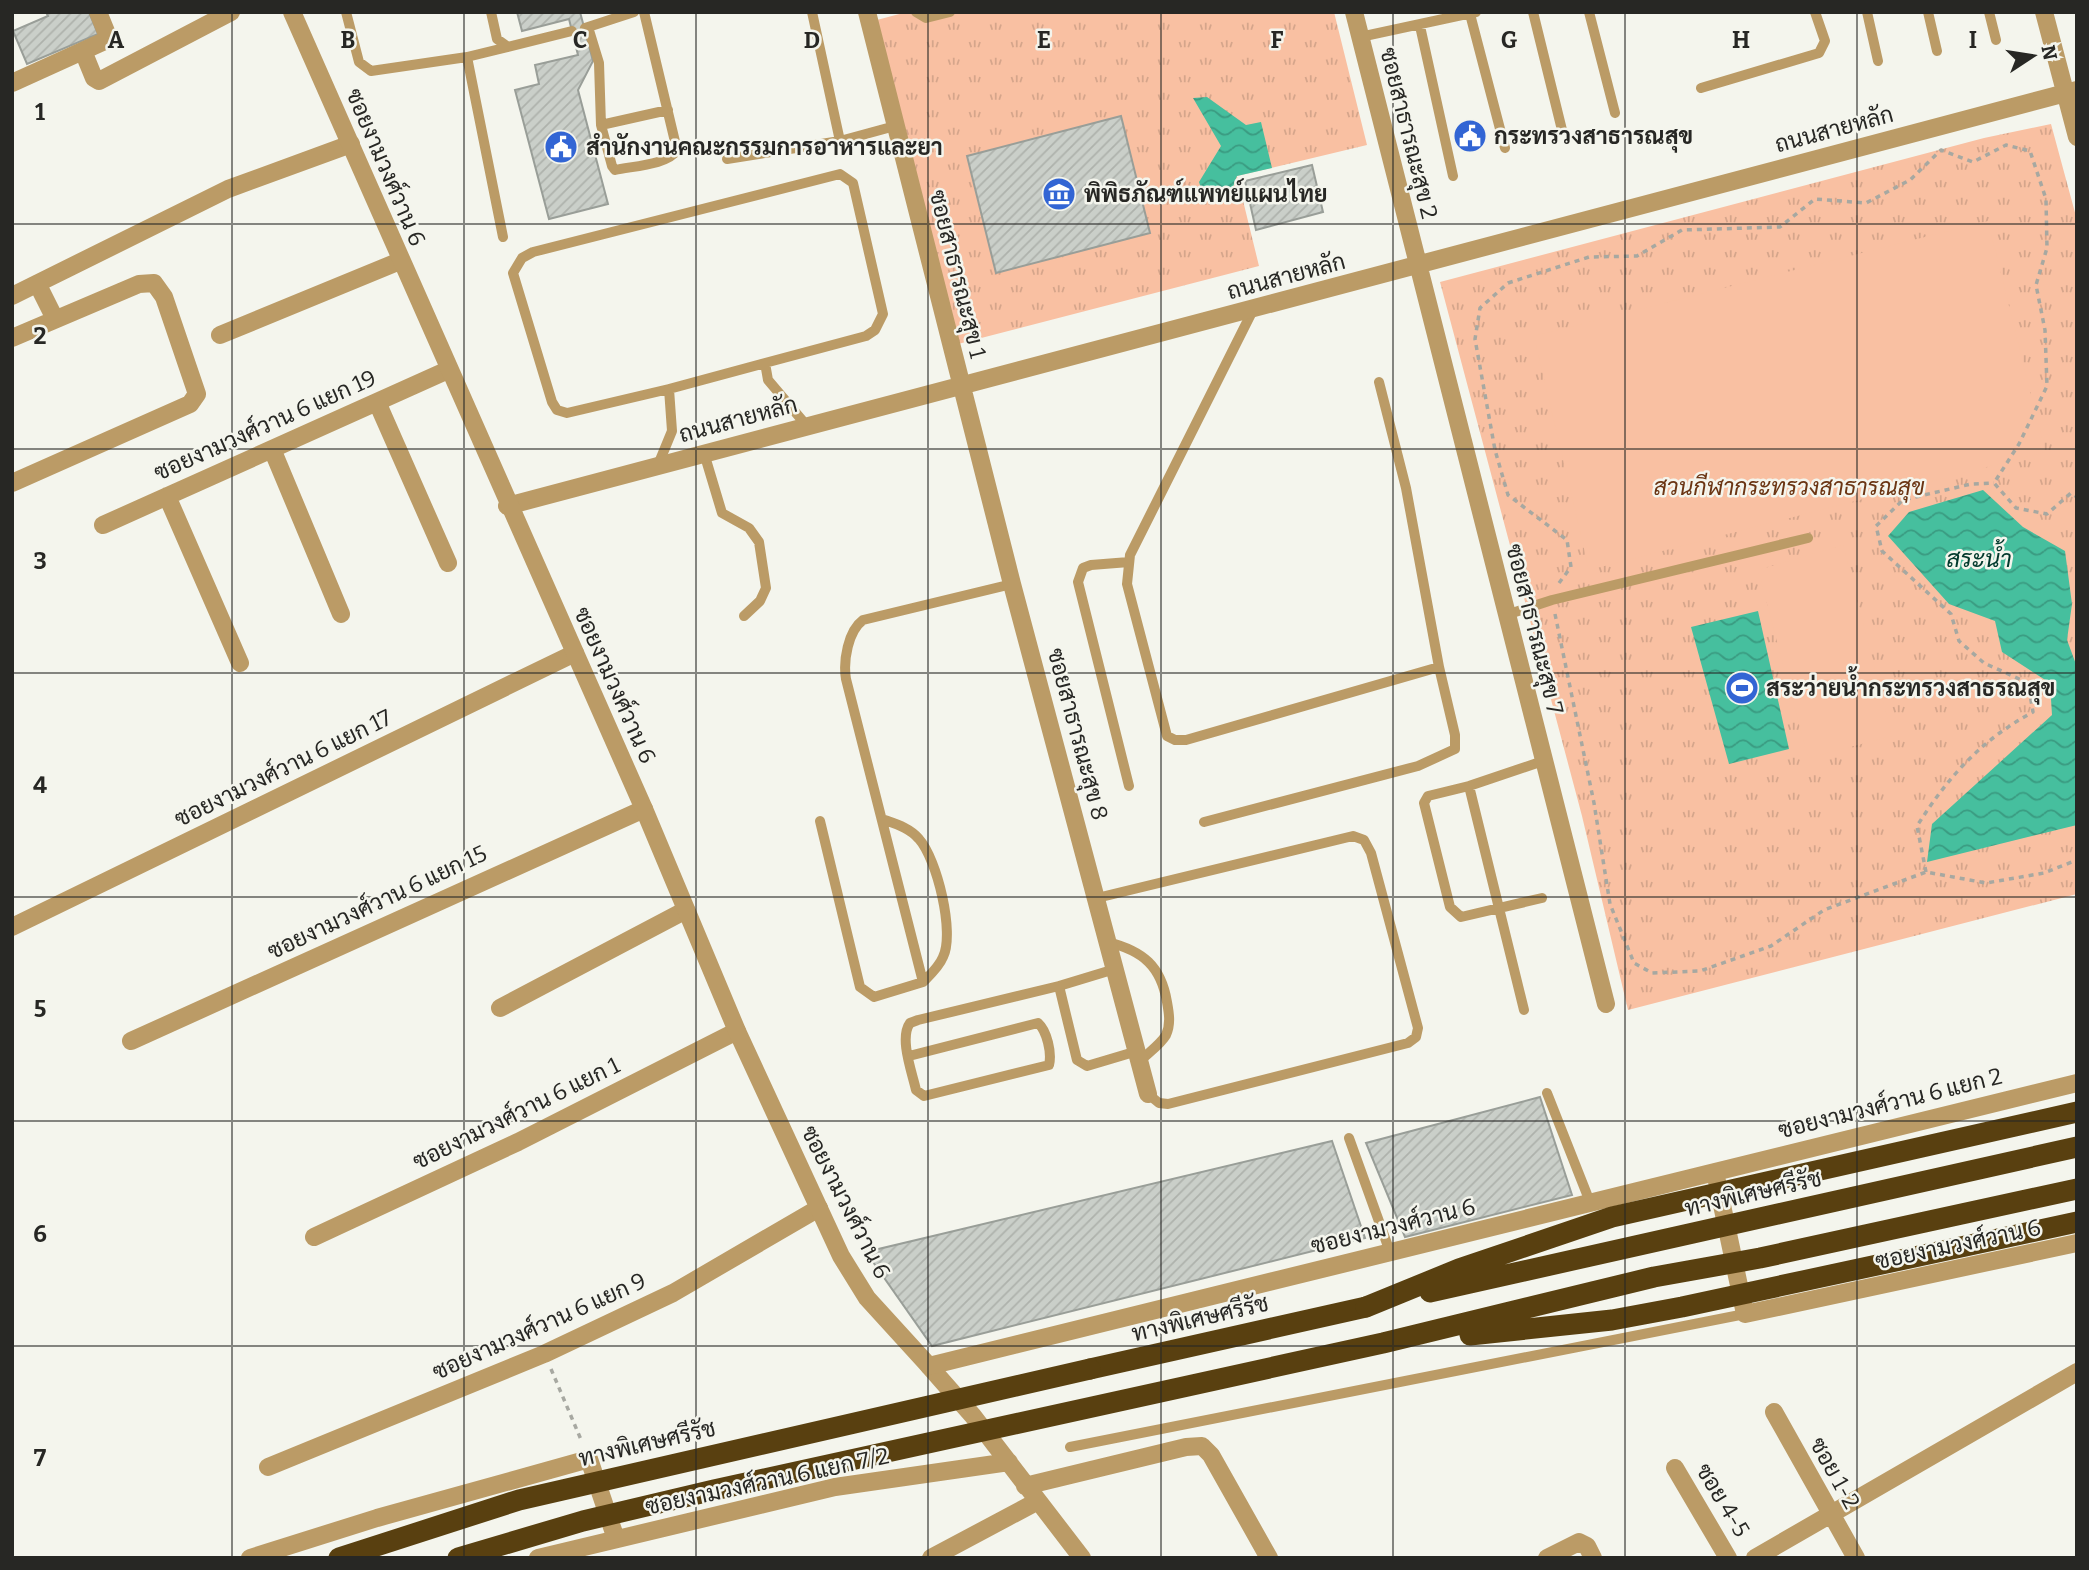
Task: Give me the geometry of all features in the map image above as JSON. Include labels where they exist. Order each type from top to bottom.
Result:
[{"type":"highway","points":[[1366,1307],[1472,1264],[1612,1217],[2077,1111]]},
{"type":"highway","name":"ทางพิเศษศรีรัช","points":[[339,1558],[519,1500],[2077,1147]]},
{"type":"highway","points":[[458,1558],[583,1521],[701,1493],[1383,1343],[1654,1277],[1760,1258],[2077,1189]]},
{"type":"highway","points":[[1383,1343],[1612,1320],[2077,1222]]},
{"type":"street","points":[[12,83],[109,39],[98,12]]},
{"type":"street","points":[[83,51],[94,78],[99,81],[231,12]]},
{"type":"street","name":"ซอยงามวงศ์วาน 6","points":[[292,12],[644,809],[737,1031],[819,1208],[854,1280],[929,1366],[1715,1172]]},
{"type":"street","name":"ซอยสาธารณะสุข 1","points":[[867,12],[961,385]]},
{"type":"street","name":"ซอยสาธารณะสุข 2","points":[[1354,12],[1416,266]]},
{"type":"street","points":[[2044,12],[2071,91],[2077,137]]},
{"type":"street","name":"ถนนสายหลัก","points":[[508,506],[2071,91]]},
{"type":"street","points":[[12,296],[228,189],[351,144]]},
{"type":"street","points":[[220,335],[400,261]]},
{"type":"street","name":"ซอยสาธารณะสุข 7","points":[[1416,266],[1606,1004]]},
{"type":"street","points":[[12,338],[139,284],[154,283],[164,297],[197,394],[190,404],[12,483]]},
{"type":"street","points":[[38,285],[55,319]]},
{"type":"street","name":"ซอยงามวงศ์วาน 6 แยก 19","points":[[103,525],[448,370]]},
{"type":"street","name":"ซอยสาธารณะสุข 8","points":[[961,385],[1097,898],[1136,1057],[1148,1094]]},
{"type":"street","points":[[377,402],[448,563]]},
{"type":"street","points":[[272,449],[341,614]]},
{"type":"street","points":[[167,496],[240,663]]},
{"type":"street","name":"ซอยงามวงศ์วาน 6 แยก 17","points":[[12,927],[575,653]]},
{"type":"street","name":"ซอยงามวงศ์วาน 6 แยก 15","points":[[131,1041],[644,809]]},
{"type":"street","points":[[500,1008],[686,910]]},
{"type":"street","name":"ซอยงามวงศ์วาน 6 แยก 1","points":[[314,1237],[518,1142],[737,1031]]},
{"type":"street","name":"ซอยงามวงศ์วาน 6 แยก 2","points":[[1715,1172],[2077,1083]]},
{"type":"street","points":[[1715,1172],[1745,1314]]},
{"type":"street","name":"ซอยงามวงศ์วาน 6 แยก 9","points":[[268,1467],[544,1354],[673,1293],[819,1208]]},
{"type":"street","name":"ซอยงามวงศ์วาน 6","points":[[1745,1314],[2077,1243]]},
{"type":"street","points":[[929,1366],[1009,1462],[1079,1557]]},
{"type":"street","points":[[1755,1558],[2077,1372]]},
{"type":"street","name":"ซอย 1-2","points":[[1774,1412],[1856,1558]]},
{"type":"street","points":[[1025,1486],[1186,1447],[1202,1446],[1211,1455],[1269,1558]]},
{"type":"street","points":[[250,1558],[377,1518],[589,1459],[616,1539]]},
{"type":"street","name":"ซอยงามวงศ์วาน 6 แยก 7/2","points":[[538,1558],[835,1487],[1009,1462]]},
{"type":"street","name":"ซอย 4-5","points":[[1675,1468],[1728,1558]]},
{"type":"street","points":[[931,1558],[1038,1501]]},
{"type":"street","points":[[1547,1558],[1579,1542],[1587,1546],[1593,1558]]},
{"type":"lane","points":[[346,12],[359,62],[371,71],[467,57],[572,31]]},
{"type":"lane","points":[[491,12],[497,40],[508,47]]},
{"type":"lane","points":[[634,12],[586,27],[599,63],[601,125],[615,170],[674,156],[677,150],[644,12]]},
{"type":"lane","points":[[812,12],[840,141]]},
{"type":"lane","points":[[916,12],[926,18],[950,12]]},
{"type":"lane","points":[[1422,12],[1453,176]]},
{"type":"lane","points":[[1532,12],[1562,130]]},
{"type":"lane","points":[[1589,12],[1615,113]]},
{"type":"lane","points":[[1701,88],[1819,53],[1825,41],[1815,12]]},
{"type":"lane","points":[[1867,12],[1878,61]]},
{"type":"lane","points":[[1928,12],[1937,51]]},
{"type":"lane","points":[[1989,12],[1996,40]]},
{"type":"lane","points":[[1360,37],[1473,13],[1505,148]]},
{"type":"lane","points":[[467,57],[503,237]]},
{"type":"lane","points":[[601,125],[668,110]]},
{"type":"lane","points":[[727,159],[840,141],[895,126]]},
{"type":"lane","points":[[841,174],[853,183],[883,314],[866,336],[765,363],[567,413],[557,410],[513,273],[516,264],[533,253],[841,174]]},
{"type":"lane","points":[[1253,310],[1129,562],[1128,584],[1167,736],[1175,740],[1186,740],[1439,667]]},
{"type":"lane","points":[[765,363],[768,380],[807,426]]},
{"type":"lane","points":[[1204,822],[1405,769],[1455,749],[1455,735],[1439,667],[1406,488],[1379,382]]},
{"type":"lane","points":[[658,466],[672,431],[669,389]]},
{"type":"lane","points":[[704,453],[722,513],[749,528],[759,542],[765,588],[760,601],[744,616]]},
{"type":"lane","points":[[1506,615],[1552,600],[1808,538]]},
{"type":"lane","points":[[1129,562],[1083,568],[1078,582],[1079,596],[1129,786]]},
{"type":"lane","points":[[923,982],[844,668],[852,631],[863,620],[1012,584]]},
{"type":"lane","points":[[1542,898],[1461,917],[1455,914],[1450,907],[1430,836],[1425,798],[1543,761]]},
{"type":"lane","points":[[1469,786],[1524,1010]]},
{"type":"lane","points":[[820,821],[860,987],[874,997],[923,982],[943,957],[948,942],[947,923],[930,857],[920,840],[907,828],[882,819]]},
{"type":"lane","points":[[1097,898],[1353,835],[1364,840],[1371,853],[1418,1028],[1416,1037],[1408,1043],[1168,1104],[1158,1103],[1148,1094]]},
{"type":"lane","points":[[1059,986],[1077,1059],[1081,1064],[1087,1066],[1136,1057],[1165,1035],[1170,1018],[1159,972],[1131,948],[1108,942]]},
{"type":"lane","points":[[909,1056],[1038,1023],[1042,1026],[1051,1056],[1049,1065],[924,1096],[915,1090],[909,1056],[905,1032],[910,1023],[1059,986],[1115,969]]},
{"type":"lane","points":[[1547,1093],[1591,1202]]},
{"type":"lane","points":[[1349,1138],[1390,1252]]},
{"type":"lane","points":[[1070,1447],[1745,1314]]},
{"type":"path","points":[[1994,484],[2019,444],[2047,386],[2045,330],[2036,285],[2046,248],[2046,199],[2030,151],[2006,145],[1973,162],[1941,150],[1910,180],[1866,203],[1815,199],[1780,227],[1682,230],[1637,256],[1589,257],[1508,283],[1480,308],[1475,339],[1495,450],[1508,495],[1567,540],[1571,567],[1558,584],[1552,600],[1594,803],[1610,904],[1634,963],[1652,973],[1700,971],[1771,946],[1824,909],[1926,872],[1986,883],[2044,873],[2077,860]]},
{"type":"path","points":[[1926,872],[1917,826],[1942,787],[2000,729],[2033,712],[2028,683],[1984,663],[1959,642],[1951,614],[1882,551],[1877,526],[1903,500],[1971,484],[1994,484],[2016,508],[2047,514],[2071,493],[2077,497]]},
{"type":"path","points":[[544,1354],[589,1459]]},
{"type":"green space","points":[[907,12],[1334,12],[1367,145],[1237,176],[1259,266],[958,344],[873,21]]},
{"type":"green space","name":"สวนกีฬากระทรวงสาธารณสุข","points":[[2051,124],[2077,220],[2077,894],[1628,1010],[1582,816],[1440,282],[1984,138]]},
{"type":"green space","points":[[1988,221],[2045,452],[1589,570],[1534,336]]},
{"type":"green space","points":[[1843,545],[1892,736],[1808,758],[1758,570]]},
{"type":"water","points":[[1207,97],[1246,125],[1261,122],[1272,168],[1237,176],[1233,187],[1205,201],[1199,182],[1221,146],[1193,98]]},
{"type":"water","name":"สระน้ำ","points":[[1983,490],[2023,527],[2065,551],[2072,604],[2067,640],[2077,667],[2077,825],[1927,862],[1932,824],[2052,715],[2050,683],[2002,652],[1995,621],[1949,604],[1888,536],[1909,512]]},
{"type":"water","name":"สระว่ายน้ำกระทรวงสาธรณสุข","points":[[1758,611],[1789,749],[1729,764],[1691,627]]},
{"type":"building","points":[[46,12],[89,12],[98,34],[27,64],[13,31],[48,16]]},
{"type":"building","name":"สำนักงานคณะกรรมการอาหารและยา","points":[[517,12],[580,12],[593,61],[578,90],[608,204],[549,219],[515,90],[539,84],[535,65],[578,55],[569,19],[522,31]]},
{"type":"building","name":"พิพิธภัณฑ์แพทย์แผนไทย","points":[[1121,116],[1150,233],[996,273],[967,156]]},
{"type":"building","points":[[1312,165],[1323,212],[1256,230],[1245,181]]},
{"type":"building","points":[[1540,1097],[1572,1195],[1405,1237],[1366,1143]]},
{"type":"building","points":[[1332,1141],[1365,1238],[932,1346],[866,1252]]},
{"type":"place","name":"กระทรวงสาธารณสุข","points":[[1470,136]]},
{"type":"place","name":"สำนักงานคณะกรรมการอาหารและยา","points":[[561,147]]},
{"type":"place","name":"พิพิธภัณฑ์แพทย์แผนไทย","points":[[1059,194]]},
{"type":"place","name":"สระว่ายน้ำกระทรวงสาธรณสุข","points":[[1742,688]]}]
